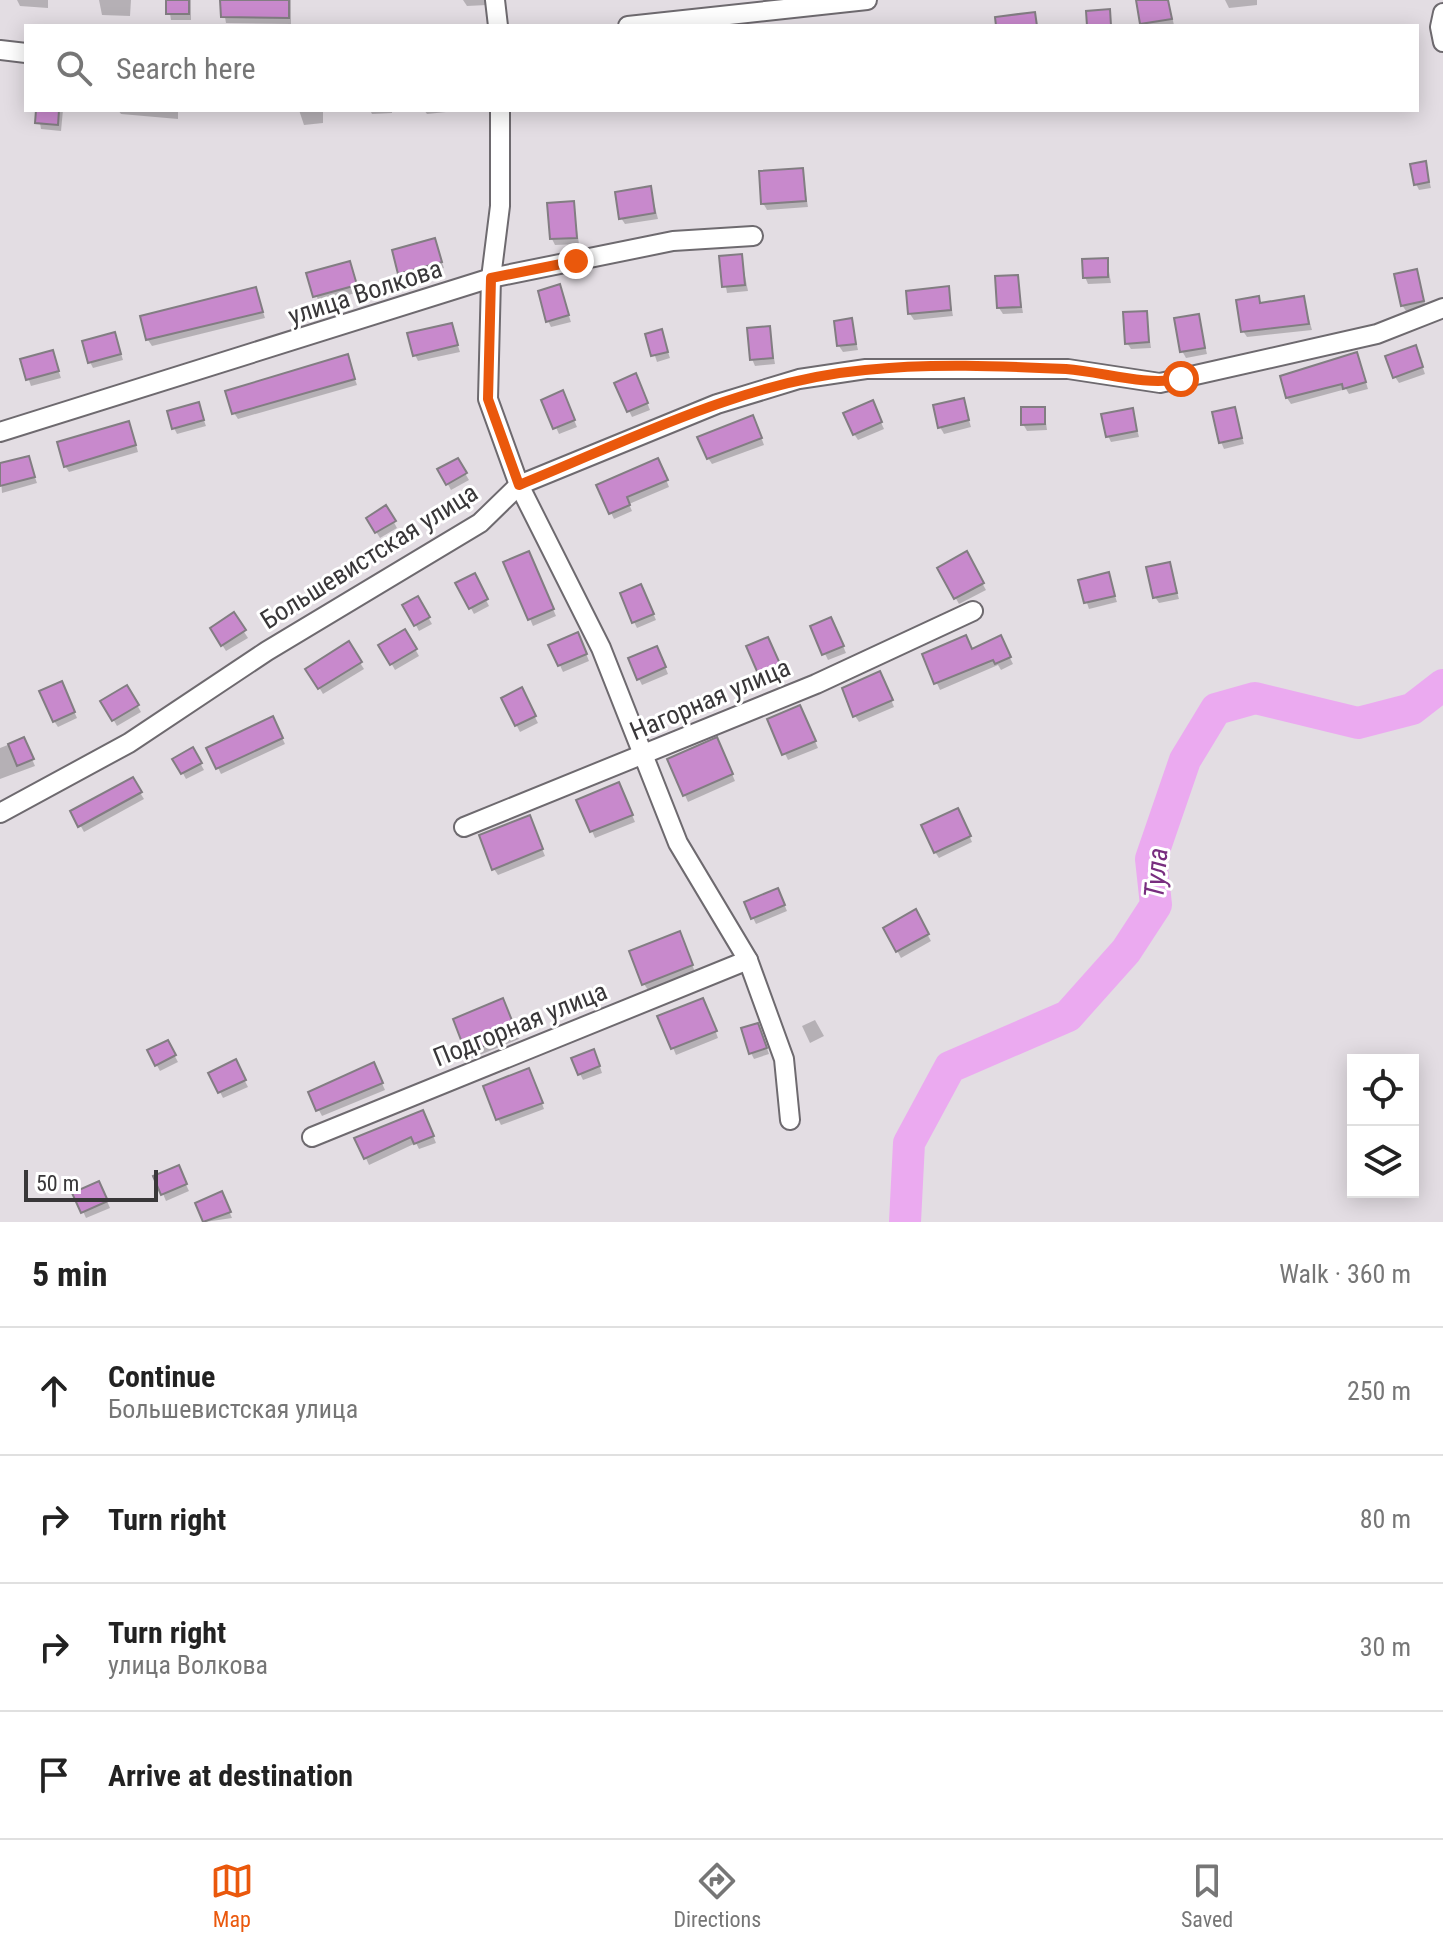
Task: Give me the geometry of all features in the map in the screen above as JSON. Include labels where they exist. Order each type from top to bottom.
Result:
[{"type":"street","points":[[495,0],[498,24]]},
{"type":"street","points":[[645,24],[867,0]]},
{"type":"street","points":[[1443,13],[1440,27],[1443,42]]},
{"type":"street","points":[[0,50],[24,53]]},
{"type":"street","points":[[500,112],[500,206],[491,278],[488,399],[519,485],[601,648],[678,843],[748,960],[784,1059],[790,1120]]},
{"type":"street","name":"улица Волкова","points":[[0,432],[491,278],[673,241],[753,236]]},
{"type":"street","name":"Большевистская улица","points":[[0,813],[129,743],[267,651],[480,523],[519,485],[717,404],[799,379],[866,369],[1068,369],[1160,383],[1377,334],[1443,308]]},
{"type":"street","name":"Нагорная улица","points":[[464,827],[816,684],[973,611]]},
{"type":"street","name":"Подгорная улица","points":[[312,1137],[748,960]]},
{"type":"building","points":[[166,0],[189,0],[189,14],[166,14]]},
{"type":"building","points":[[220,0],[289,0],[289,18],[221,17]]},
{"type":"building","points":[[1136,0],[1168,0],[1172,19],[1140,24]]},
{"type":"building","points":[[1110,9],[1111,24],[1087,24],[1086,11]]},
{"type":"building","points":[[1035,12],[1037,24],[996,24],[995,17]]},
{"type":"building","points":[[36,112],[59,112],[58,125],[35,123]]},
{"type":"building","points":[[1426,161],[1429,182],[1414,185],[1410,164]]},
{"type":"building","points":[[803,168],[806,201],[761,204],[759,171]]},
{"type":"building","points":[[651,186],[655,213],[619,219],[615,192]]},
{"type":"building","points":[[574,201],[577,238],[550,239],[547,203]]},
{"type":"building","points":[[435,238],[442,262],[398,274],[392,250]]},
{"type":"building","points":[[742,254],[745,285],[722,287],[719,256]]},
{"type":"building","points":[[1108,258],[1108,277],[1083,278],[1082,259]]},
{"type":"building","points":[[350,261],[357,285],[313,297],[306,273]]},
{"type":"building","points":[[1417,269],[1424,301],[1401,306],[1394,274]]},
{"type":"building","points":[[1018,275],[1021,307],[997,308],[995,276]]},
{"type":"building","points":[[560,284],[569,315],[546,322],[538,291]]},
{"type":"building","points":[[949,286],[951,310],[908,314],[906,291]]},
{"type":"building","points":[[256,287],[263,312],[146,340],[140,316]]},
{"type":"building","points":[[1259,296],[1260,303],[1304,296],[1309,324],[1241,332],[1236,300]]},
{"type":"building","points":[[1147,311],[1149,342],[1125,344],[1123,312]]},
{"type":"building","points":[[1199,314],[1205,348],[1180,352],[1174,318]]},
{"type":"building","points":[[852,318],[856,344],[837,346],[834,321]]},
{"type":"building","points":[[452,323],[458,345],[413,356],[407,333]]},
{"type":"building","points":[[770,326],[773,358],[750,360],[747,328]]},
{"type":"building","points":[[662,329],[668,352],[651,356],[645,334]]},
{"type":"building","points":[[115,332],[121,354],[88,363],[82,341]]},
{"type":"building","points":[[1416,345],[1423,367],[1393,378],[1385,356]]},
{"type":"building","points":[[53,350],[59,371],[26,380],[20,359]]},
{"type":"building","points":[[1357,352],[1366,382],[1343,389],[1342,384],[1286,398],[1280,376]]},
{"type":"building","points":[[348,354],[355,379],[232,414],[225,391]]},
{"type":"building","points":[[636,373],[648,403],[627,412],[614,383]]},
{"type":"building","points":[[563,390],[575,420],[553,429],[541,400]]},
{"type":"building","points":[[964,398],[969,420],[938,428],[933,405]]},
{"type":"building","points":[[873,400],[882,422],[853,435],[843,413]]},
{"type":"building","points":[[199,402],[204,420],[172,429],[167,411]]},
{"type":"building","points":[[1021,407],[1045,407],[1045,424],[1021,425]]},
{"type":"building","points":[[1235,407],[1242,438],[1219,443],[1212,412]]},
{"type":"building","points":[[1133,408],[1137,431],[1106,437],[1101,414]]},
{"type":"building","points":[[753,415],[762,438],[707,459],[697,437]]},
{"type":"building","points":[[129,421],[136,445],[64,467],[57,442]]},
{"type":"building","points":[[29,456],[35,477],[0,486],[0,463]]},
{"type":"building","points":[[458,458],[467,473],[446,485],[437,469]]},
{"type":"building","points":[[658,458],[668,480],[627,497],[630,505],[609,514],[596,485]]},
{"type":"building","points":[[386,505],[396,521],[375,533],[366,518]]},
{"type":"building","points":[[529,551],[554,609],[528,620],[503,562]]},
{"type":"building","points":[[967,551],[984,583],[954,599],[937,568]]},
{"type":"building","points":[[1170,562],[1177,593],[1153,598],[1146,567]]},
{"type":"building","points":[[1109,572],[1115,596],[1084,603],[1078,580]]},
{"type":"building","points":[[475,573],[488,599],[469,609],[455,583]]},
{"type":"building","points":[[641,584],[654,614],[632,623],[620,593]]},
{"type":"building","points":[[418,596],[430,617],[414,626],[402,605]]},
{"type":"building","points":[[234,612],[246,630],[221,646],[210,628]]},
{"type":"building","points":[[831,617],[844,646],[822,655],[810,626]]},
{"type":"building","points":[[405,629],[417,649],[390,665],[378,645]]},
{"type":"building","points":[[578,632],[587,654],[558,666],[548,645]]},
{"type":"building","points":[[966,635],[972,649],[1001,635],[1011,657],[995,664],[993,660],[934,684],[922,654]]},
{"type":"building","points":[[768,637],[781,666],[759,676],[746,646]]},
{"type":"building","points":[[349,641],[362,662],[318,689],[305,669]]},
{"type":"building","points":[[657,646],[666,667],[637,680],[628,658]]},
{"type":"building","points":[[880,671],[893,700],[853,717],[842,688]]},
{"type":"building","points":[[62,681],[75,712],[53,722],[39,691]]},
{"type":"building","points":[[127,685],[139,705],[112,721],[100,701]]},
{"type":"building","points":[[522,687],[536,716],[515,726],[501,698]]},
{"type":"building","points":[[800,705],[816,741],[782,755],[767,719]]},
{"type":"building","points":[[273,716],[283,738],[216,769],[206,748]]},
{"type":"building","points":[[24,737],[34,759],[17,766],[8,744]]},
{"type":"building","points":[[717,737],[733,774],[683,796],[667,759]]},
{"type":"building","points":[[193,747],[202,763],[181,774],[172,759]]},
{"type":"building","points":[[133,777],[142,792],[78,827],[70,811]]},
{"type":"building","points":[[619,782],[633,815],[590,832],[576,800]]},
{"type":"building","points":[[958,808],[971,836],[934,853],[921,825]]},
{"type":"building","points":[[530,815],[543,849],[492,870],[479,835]]},
{"type":"building","points":[[778,888],[785,905],[751,919],[744,902]]},
{"type":"building","points":[[916,909],[929,934],[896,952],[883,928]]},
{"type":"building","points":[[680,931],[693,965],[642,985],[629,951]]},
{"type":"building","points":[[503,998],[517,1033],[466,1053],[453,1019]]},
{"type":"building","points":[[703,998],[717,1031],[671,1049],[657,1016]]},
{"type":"building","points":[[758,1023],[767,1048],[749,1054],[741,1028]]},
{"type":"building","points":[[168,1040],[176,1055],[155,1066],[147,1050]]},
{"type":"building","points":[[594,1049],[600,1066],[578,1075],[571,1058]]},
{"type":"building","points":[[236,1059],[246,1080],[218,1093],[208,1073]]},
{"type":"building","points":[[374,1062],[383,1083],[316,1111],[308,1092]]},
{"type":"building","points":[[529,1068],[543,1103],[496,1120],[483,1086]]},
{"type":"building","points":[[423,1110],[434,1136],[414,1144],[411,1137],[364,1159],[354,1138]]},
{"type":"building","points":[[179,1165],[187,1184],[161,1195],[153,1176]]},
{"type":"building","points":[[99,1181],[108,1201],[81,1213],[72,1193]]},
{"type":"building","points":[[222,1191],[231,1212],[203,1222],[195,1203]]},
{"type":"waterway","name":"Тула","points":[[905,1222],[909,1143],[950,1067],[1068,1016],[1126,951],[1156,905],[1151,859],[1185,760],[1216,709],[1255,698],[1358,723],[1412,709],[1443,685]]},
{"type":"route","points":[[576,261],[491,278],[488,399],[519,485],[717,404],[799,379],[866,369],[964,368],[1068,369],[1160,383],[1181,379]]}]
